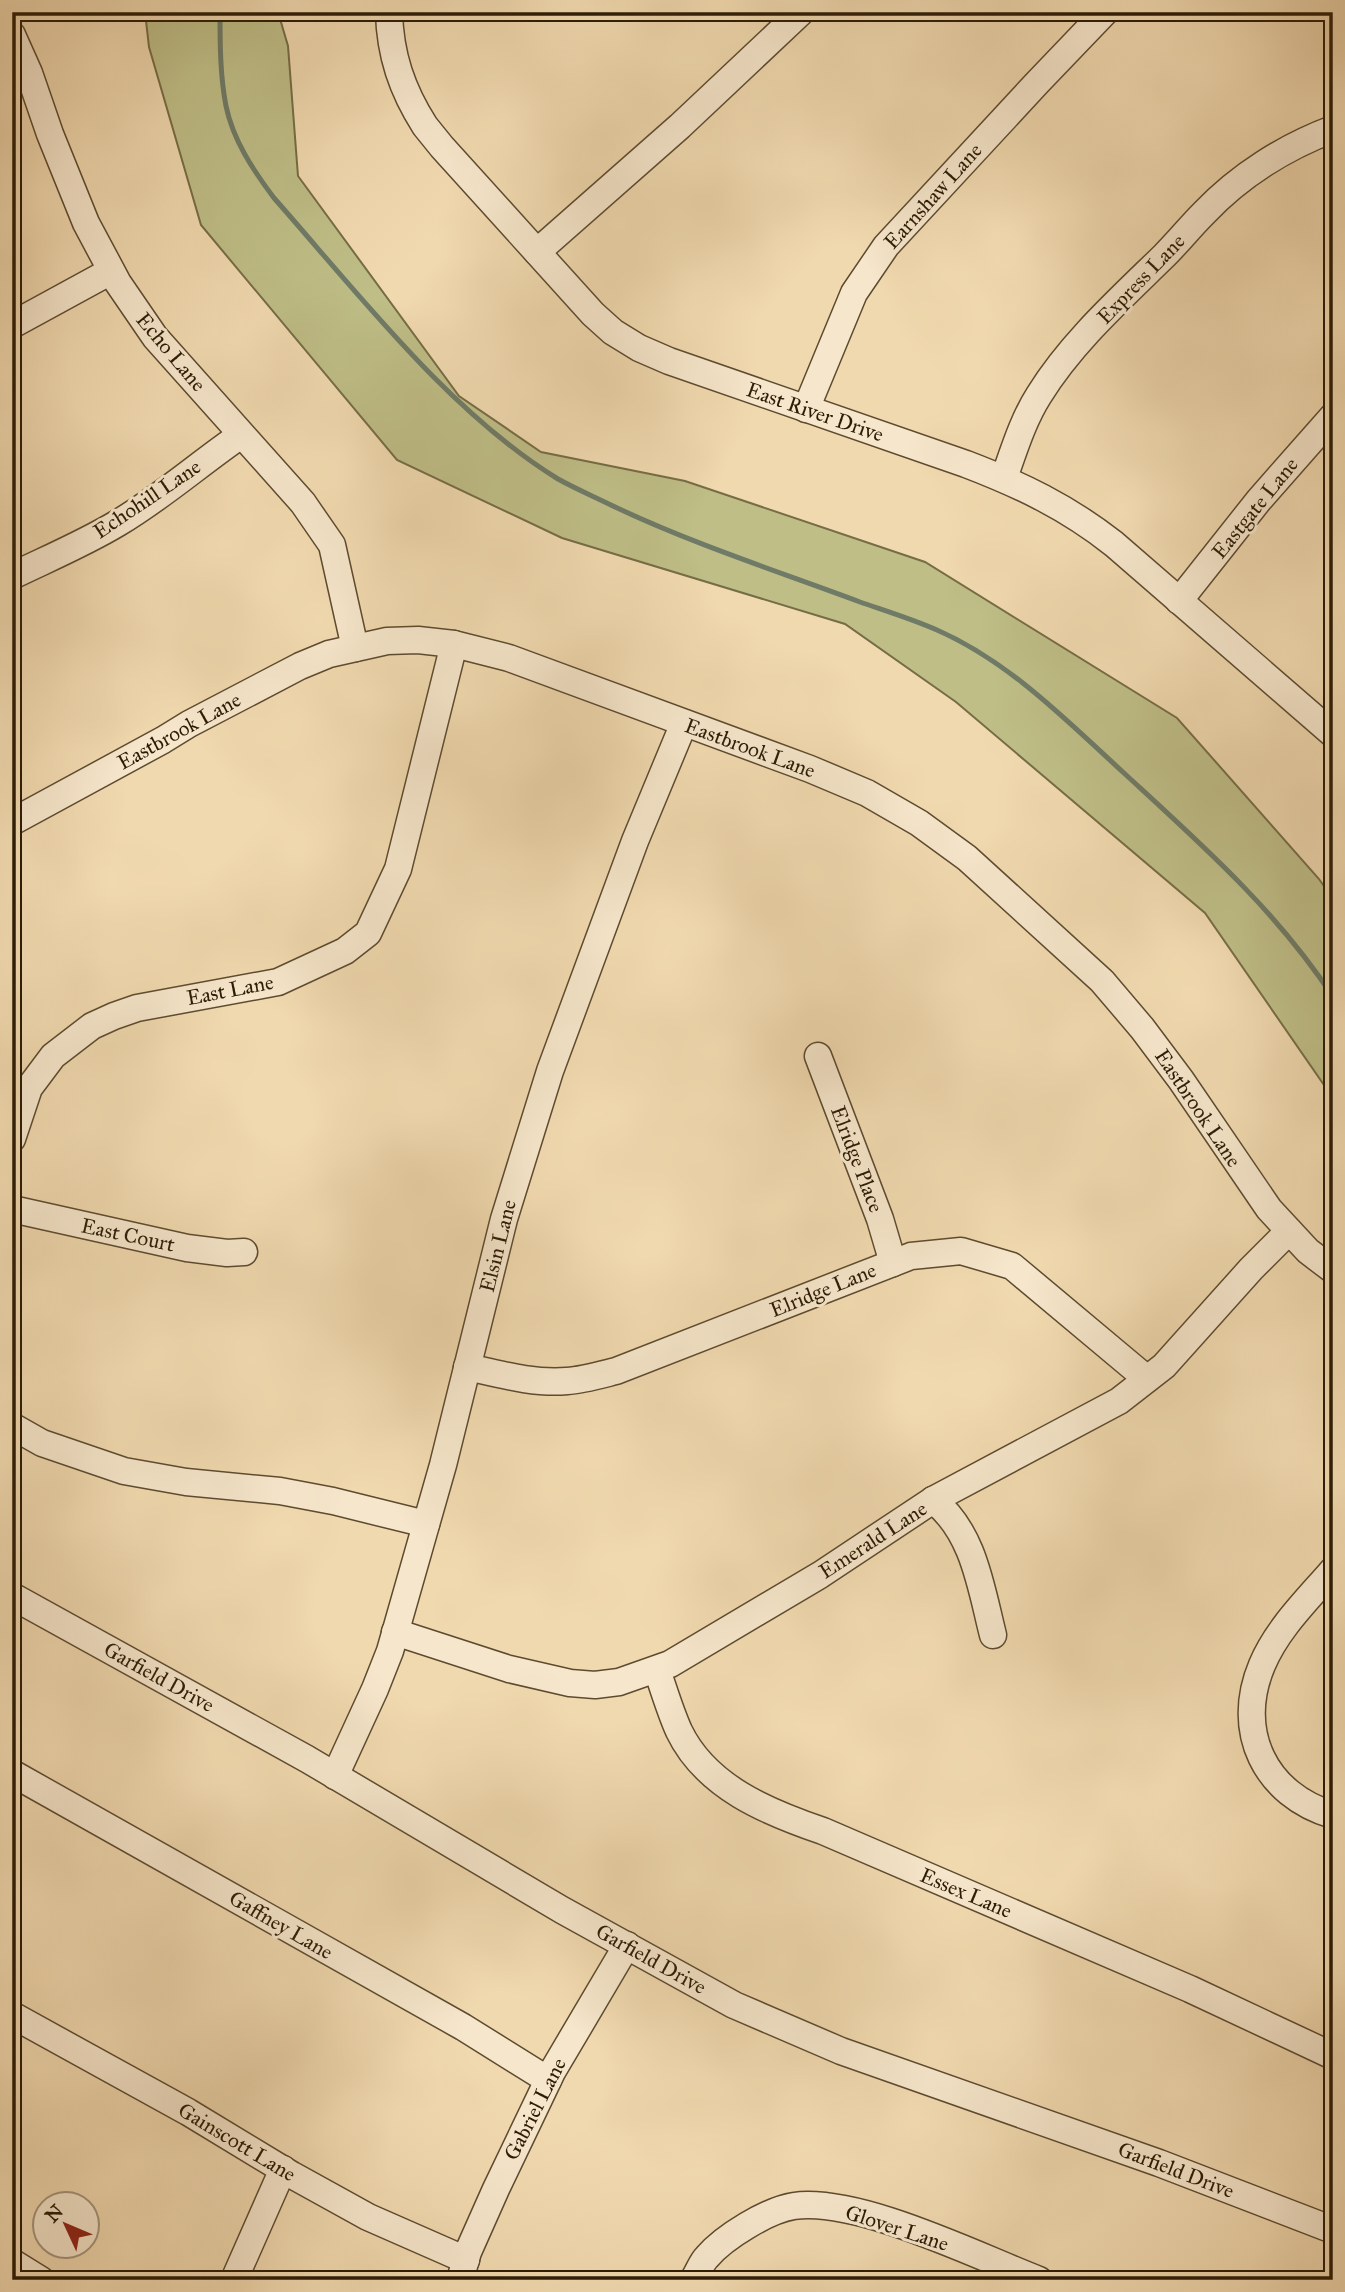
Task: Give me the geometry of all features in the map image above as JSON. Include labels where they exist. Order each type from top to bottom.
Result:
[{"type":"street","name":"East River Drive","points":[[389,12],[394,60],[411,104],[442,147],[593,314],[613,332],[639,348],[669,361],[1004,478],[1059,505],[1090,524],[1333,734]]},
{"type":"street","points":[[537,252],[680,126],[801,12]]},
{"type":"street","name":"Earnshaw Lane","points":[[806,409],[854,293],[886,246],[1105,12]]},
{"type":"street","name":"Echo Lane","points":[[12,35],[21,77],[54,144],[86,223],[136,311],[155,337],[303,503],[332,545],[355,648]]},
{"type":"street","name":"Express Lane","points":[[1004,478],[1037,397],[1065,358],[1101,319],[1225,192],[1295,145],[1333,129]]},
{"type":"street","points":[[12,325],[111,271]]},
{"type":"street","name":"Eastgate Lane","points":[[1179,601],[1259,500],[1333,416]]},
{"type":"street","name":"Echohill Lane","points":[[12,576],[117,524],[241,435]]},
{"type":"street","name":"Eastbrook Lane","points":[[12,822],[189,724],[300,666],[329,654],[387,641],[418,640],[454,644],[509,658],[810,769],[867,793],[919,823],[967,858],[1064,945],[1123,1003],[1181,1080],[1251,1185],[1308,1251],[1333,1270]]},
{"type":"street","name":"East Lane","points":[[12,1139],[29,1088],[53,1056],[92,1026],[137,1008],[278,982],[345,951],[368,933],[398,869],[454,644]]},
{"type":"street","name":"Elsin Lane","points":[[335,1776],[375,1689],[395,1632],[443,1465],[512,1190],[550,1071],[635,841],[684,723]]},
{"type":"street","name":"Elridge Place","points":[[818,1056],[880,1219],[893,1263]]},
{"type":"street","name":"East Court","points":[[12,1209],[187,1248],[228,1253],[244,1252]]},
{"type":"street","name":"Emerald Lane","points":[[395,1632],[509,1669],[570,1683],[595,1685],[619,1682],[657,1670],[695,1651],[820,1575],[933,1500],[1119,1401],[1164,1366],[1289,1231]]},
{"type":"street","name":"Elridge Lane","points":[[467,1367],[522,1378],[566,1382],[616,1371],[911,1256],[961,1251],[1012,1266],[1147,1380]]},
{"type":"street","points":[[12,1426],[42,1443],[124,1471],[176,1480],[280,1491],[426,1524]]},
{"type":"street","points":[[933,1500],[947,1511],[963,1534],[978,1574],[993,1635]]},
{"type":"street","points":[[1333,1570],[1286,1625],[1262,1663],[1252,1704],[1257,1748],[1266,1769],[1297,1799],[1316,1810],[1333,1815]]},
{"type":"street","name":"Garfield Drive","points":[[12,1596],[335,1776],[562,1910],[734,2005],[841,2051],[1159,2163],[1333,2230]]},
{"type":"street","name":"Essex Lane","points":[[657,1670],[677,1726],[691,1750],[714,1775],[744,1798],[1190,1989],[1333,2056]]},
{"type":"street","name":"Gaffney Lane","points":[[12,1773],[463,2027],[548,2080]]},
{"type":"street","name":"Gabriel Lane","points":[[463,2270],[496,2189],[548,2080],[627,1945]]},
{"type":"street","name":"Gainscott Lane","points":[[12,2015],[188,2112],[463,2270]]},
{"type":"street","points":[[234,2280],[283,2169]]},
{"type":"street","name":"Glover Lane","points":[[693,2280],[707,2257],[749,2224],[793,2206],[818,2206],[868,2215],[894,2223],[1039,2280]]},
{"type":"street","points":[[12,2262],[41,2280]]},
{"type":"shaded area","points":[[145,12],[278,12],[288,46],[298,176],[459,396],[541,452],[685,481],[925,562],[1177,718],[1319,879],[1333,899],[1333,1098],[1205,913],[956,702],[845,624],[562,538],[397,460],[201,225],[149,47]]},
{"type":"waterway","points":[[220,12],[221,71],[226,106],[229,119],[251,166],[274,198],[372,311],[480,421],[518,452],[558,479],[613,506],[704,545],[928,626],[964,643],[989,659],[1037,694],[1209,852],[1287,936],[1333,997]]}]
